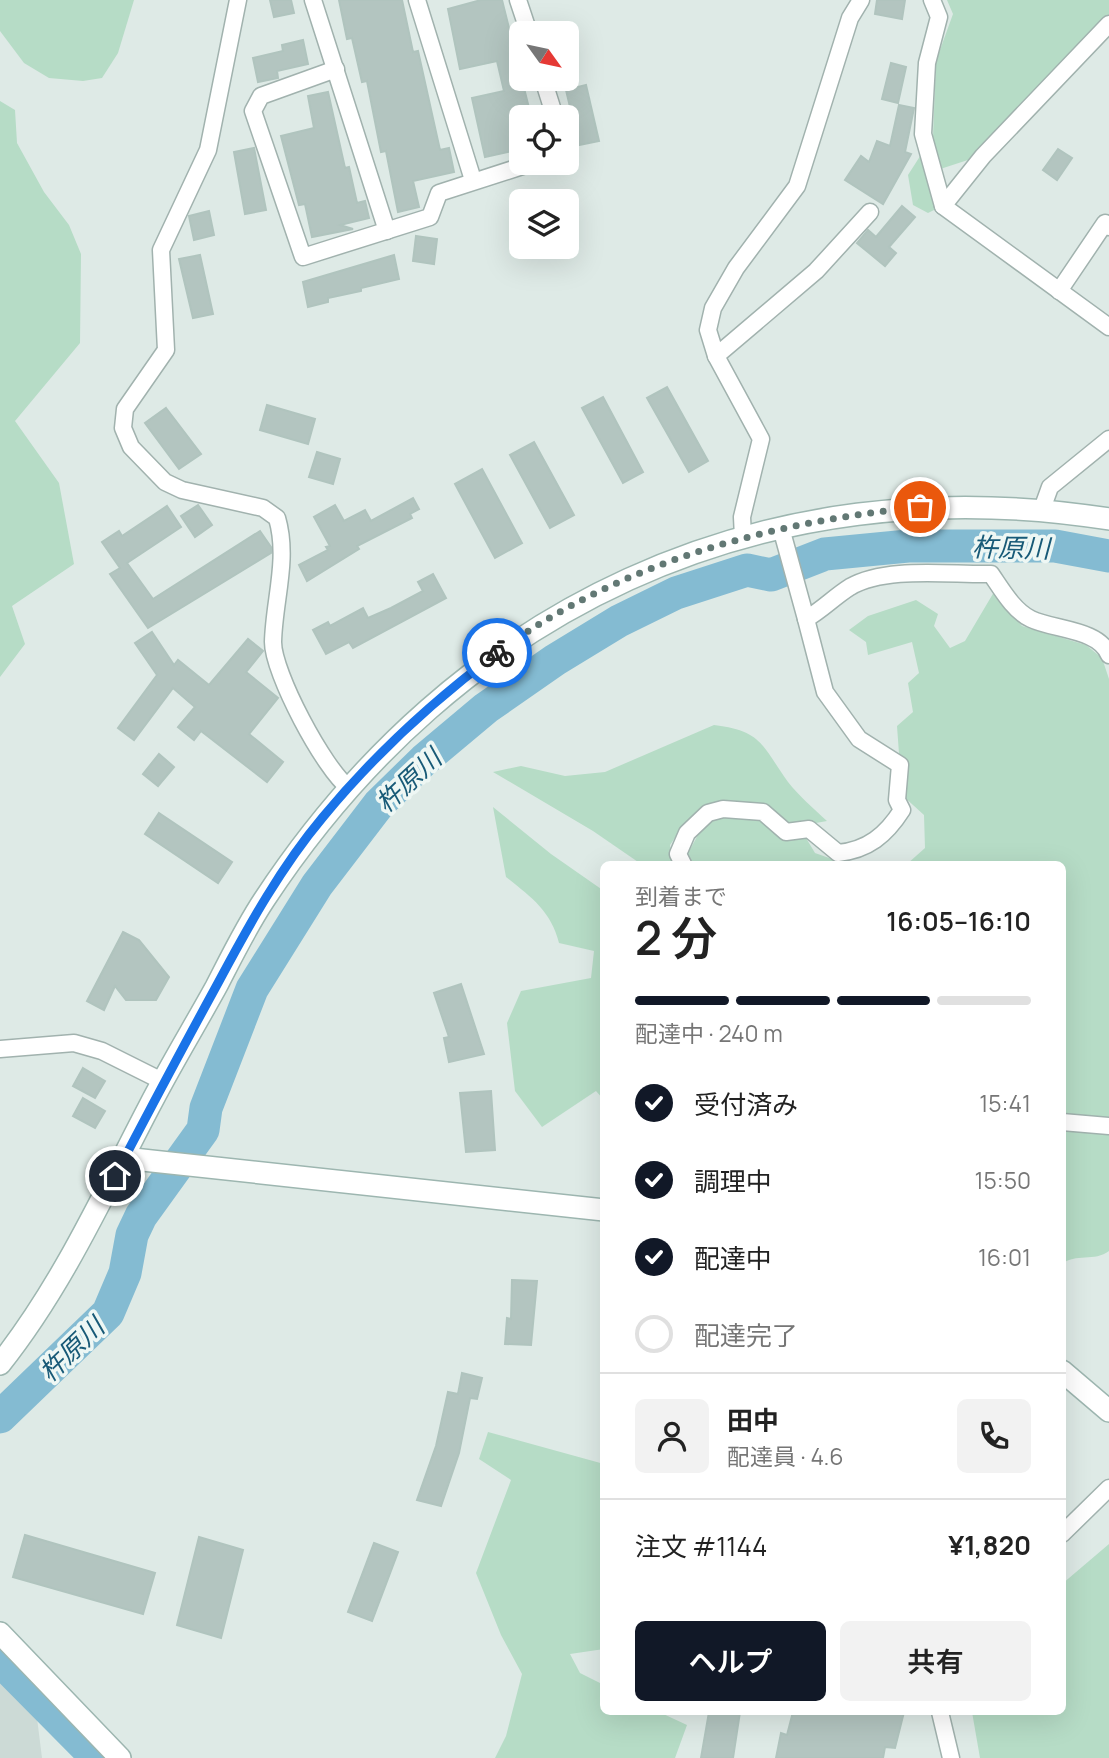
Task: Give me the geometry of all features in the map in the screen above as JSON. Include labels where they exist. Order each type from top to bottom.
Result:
[{"type":"main road","points":[[0,1364],[72,1256],[262,902],[322,818],[377,755],[439,697],[509,644],[592,596],[661,565],[743,537],[844,515],[920,507],[998,508],[1109,519]]},
{"type":"main road","points":[[124,1158],[600,1210]]},
{"type":"main road","points":[[1066,1374],[1109,1411]]},
{"type":"main road","points":[[0,1633],[120,1758]]},
{"type":"street","points":[[238,0],[208,150],[161,250],[166,350],[125,409],[122,428],[131,447],[164,482],[182,490],[263,508],[277,519],[283,550],[273,643],[278,670],[330,769],[349,788]]},
{"type":"street","points":[[313,0],[387,230]]},
{"type":"street","points":[[417,0],[473,180]]},
{"type":"street","points":[[518,0],[525,21]]},
{"type":"street","points":[[743,537],[742,517],[761,439],[716,356],[708,330],[713,308],[736,268],[797,186],[850,18],[861,0]]},
{"type":"street","points":[[932,0],[939,17],[927,63],[923,134],[943,206],[1109,327]]},
{"type":"street","points":[[943,206],[983,156],[1109,24]]},
{"type":"street","points":[[336,69],[261,96],[253,111],[303,257],[430,217],[439,193],[509,170]]},
{"type":"street","points":[[716,356],[816,271],[870,212]]},
{"type":"street","points":[[1059,290],[1105,223],[1109,227]]},
{"type":"street","points":[[1041,512],[1050,487],[1109,439]]},
{"type":"street","points":[[682,861],[678,854],[687,833],[708,813],[723,808],[763,812],[786,832],[809,829],[838,853],[855,852],[873,843],[891,827],[902,810],[897,800],[900,765],[859,739],[825,692],[781,528]]},
{"type":"street","points":[[806,619],[822,611],[850,587],[880,575],[991,574],[1012,603],[1030,618],[1093,638],[1109,655]]},
{"type":"street","points":[[0,1049],[74,1043],[102,1051],[164,1082]]},
{"type":"street","points":[[1066,1122],[1109,1126]]},
{"type":"street","points":[[1066,1530],[1109,1488]]},
{"type":"street","points":[[941,1715],[951,1758]]},
{"type":"shaded area","points":[[0,1675],[37,1718],[42,1758],[0,1758]]},
{"type":"green space","points":[[0,0],[134,0],[118,53],[102,78],[83,81],[49,78],[24,63],[0,31]]},
{"type":"green space","points":[[947,0],[1109,0],[1109,20],[971,159],[931,172],[942,206],[928,213],[913,205],[908,175],[933,136],[936,61],[953,14]]},
{"type":"green space","points":[[0,101],[15,110],[17,143],[44,192],[69,225],[81,254],[80,343],[15,421],[59,483],[74,564],[12,606],[25,644],[0,677]]},
{"type":"green space","points":[[994,592],[1022,626],[1086,645],[1102,658],[1109,679],[1109,1120],[1066,1115],[1066,861],[910,861],[925,848],[924,815],[902,795],[897,726],[913,712],[908,683],[919,673],[912,642],[868,655],[866,642],[849,630],[868,616],[916,600],[938,614],[934,626],[950,648],[965,641]]},
{"type":"green space","points":[[714,725],[730,728],[743,731],[760,742],[792,787],[827,821],[788,828],[726,804],[709,804],[681,829],[670,845],[672,861],[637,861],[593,831],[493,772],[521,766],[565,776],[605,772]]},
{"type":"green space","points":[[493,807],[551,854],[600,888],[600,1096],[596,1091],[542,1127],[515,1091],[507,1023],[521,991],[591,978],[594,951],[559,943],[545,913],[532,898],[506,877]]},
{"type":"green space","points":[[730,813],[762,816],[787,837],[806,838],[815,853],[838,861],[692,861],[688,853],[704,824]]},
{"type":"green space","points":[[1066,1126],[1109,1130],[1109,1251],[1098,1256],[1067,1261]]},
{"type":"green space","points":[[488,1432],[600,1463],[600,1650],[570,1654],[580,1673],[600,1683],[600,1715],[665,1715],[687,1725],[675,1758],[495,1758],[506,1736],[522,1674],[501,1635],[476,1573],[511,1480],[479,1459]]},
{"type":"green space","points":[[1109,1544],[1109,1758],[980,1758],[973,1715],[1066,1715],[1066,1581]]},
{"type":"building","points":[[270,0],[291,0],[294,13],[274,17]]},
{"type":"building","points":[[339,0],[402,0],[413,52],[418,51],[440,150],[449,148],[454,172],[413,181],[419,207],[398,212],[386,151],[381,152],[367,81],[362,82],[352,38],[347,39]]},
{"type":"building","points":[[481,0],[502,0],[509,28],[509,91],[525,91],[528,105],[509,105],[509,152],[485,157],[472,98],[504,91],[497,61],[460,69],[448,9]]},
{"type":"building","points":[[877,0],[905,0],[902,19],[875,14]]},
{"type":"building","points":[[303,40],[308,64],[277,71],[278,78],[258,82],[253,58],[283,51],[282,45]]},
{"type":"building","points":[[891,63],[906,67],[898,103],[882,99]]},
{"type":"building","points":[[586,85],[599,141],[579,145],[579,105],[570,105],[566,91],[579,91],[579,87]]},
{"type":"building","points":[[328,92],[345,168],[349,167],[357,203],[365,201],[369,218],[340,225],[353,229],[312,237],[305,204],[299,205],[281,136],[314,128],[308,96]]},
{"type":"building","points":[[899,105],[914,108],[905,152],[911,154],[883,204],[845,180],[861,156],[869,162],[877,141],[890,146]]},
{"type":"building","points":[[254,148],[266,210],[245,214],[234,152]]},
{"type":"building","points":[[1058,149],[1072,158],[1057,180],[1043,170]]},
{"type":"building","points":[[902,206],[915,217],[889,247],[896,253],[885,266],[857,243],[868,230],[876,237]]},
{"type":"building","points":[[209,211],[214,235],[194,240],[189,216]]},
{"type":"building","points":[[416,236],[437,239],[434,264],[413,261]]},
{"type":"building","points":[[200,255],[213,314],[193,318],[179,259]]},
{"type":"building","points":[[394,255],[399,279],[328,298],[328,302],[308,307],[303,282]]},
{"type":"building","points":[[667,387],[708,461],[689,472],[647,398]]},
{"type":"building","points":[[603,397],[643,472],[623,483],[582,408]]},
{"type":"building","points":[[267,405],[315,419],[308,444],[260,430]]},
{"type":"building","points":[[166,408],[201,454],[179,469],[145,423]]},
{"type":"building","points":[[534,442],[574,515],[550,528],[510,455]]},
{"type":"building","points":[[317,452],[340,459],[333,484],[309,477]]},
{"type":"building","points":[[482,469],[522,543],[495,558],[455,484]]},
{"type":"building","points":[[413,498],[419,509],[410,514],[412,518],[357,546],[359,549],[307,581],[299,565],[328,550],[326,547],[330,546],[314,517],[335,505],[344,521],[365,510],[371,521]]},
{"type":"building","points":[[198,505],[212,525],[195,537],[181,516]]},
{"type":"building","points":[[167,506],[181,527],[127,563],[153,599],[260,531],[271,547],[271,553],[148,628],[110,574],[120,568],[102,542],[119,531],[122,536]]},
{"type":"building","points":[[433,574],[446,598],[353,648],[349,642],[326,654],[313,630],[328,622],[330,626],[363,608],[368,618],[391,608],[423,591],[418,582]]},
{"type":"building","points":[[152,632],[174,665],[178,660],[209,685],[248,639],[263,651],[246,672],[278,698],[249,734],[283,762],[267,782],[201,731],[194,740],[178,727],[195,707],[173,688],[134,740],[118,728],[157,675],[135,643]]},
{"type":"building","points":[[159,754],[174,767],[158,786],[143,774]]},
{"type":"building","points":[[159,813],[232,862],[218,883],[145,834]]},
{"type":"building","points":[[123,932],[139,940],[169,977],[156,1000],[126,1000],[115,986],[104,1010],[87,1001]]},
{"type":"building","points":[[461,984],[484,1054],[449,1062],[444,1038],[449,1037],[434,993]]},
{"type":"building","points":[[83,1068],[105,1081],[95,1098],[73,1086]]},
{"type":"building","points":[[491,1091],[495,1150],[466,1152],[460,1093]]},
{"type":"building","points":[[83,1098],[105,1111],[95,1128],[73,1116]]},
{"type":"building","points":[[512,1280],[537,1281],[531,1345],[505,1344],[507,1318],[511,1319]]},
{"type":"building","points":[[462,1373],[482,1378],[477,1399],[470,1398],[459,1453],[441,1506],[417,1500],[436,1446],[448,1392],[458,1394]]},
{"type":"building","points":[[25,1535],[155,1573],[143,1614],[13,1577]]},
{"type":"building","points":[[199,1537],[243,1550],[221,1638],[177,1625]]},
{"type":"building","points":[[374,1543],[398,1552],[372,1621],[348,1612]]},
{"type":"building","points":[[708,1715],[740,1715],[733,1758],[701,1758]]},
{"type":"building","points":[[792,1715],[903,1715],[895,1748],[885,1747],[883,1758],[776,1758],[781,1733],[787,1735]]},
{"type":"waterway","name":"杵原川","points":[[0,1417],[108,1313],[125,1273],[132,1235],[141,1216],[203,1130],[206,1108],[252,989],[317,885],[379,804],[424,760],[486,708],[555,660],[619,621],[676,593],[747,570],[771,575],[825,554],[908,546],[1055,546],[1109,556]]},
{"type":"waterway","points":[[0,1660],[97,1758]]},
{"type":"way so far","points":[[497,653],[580,601],[661,565],[743,537],[781,528],[844,515],[920,507]]},
{"type":"route","points":[[115,1176],[150,1104],[262,902],[322,818],[377,755],[439,697],[497,653]]}]
